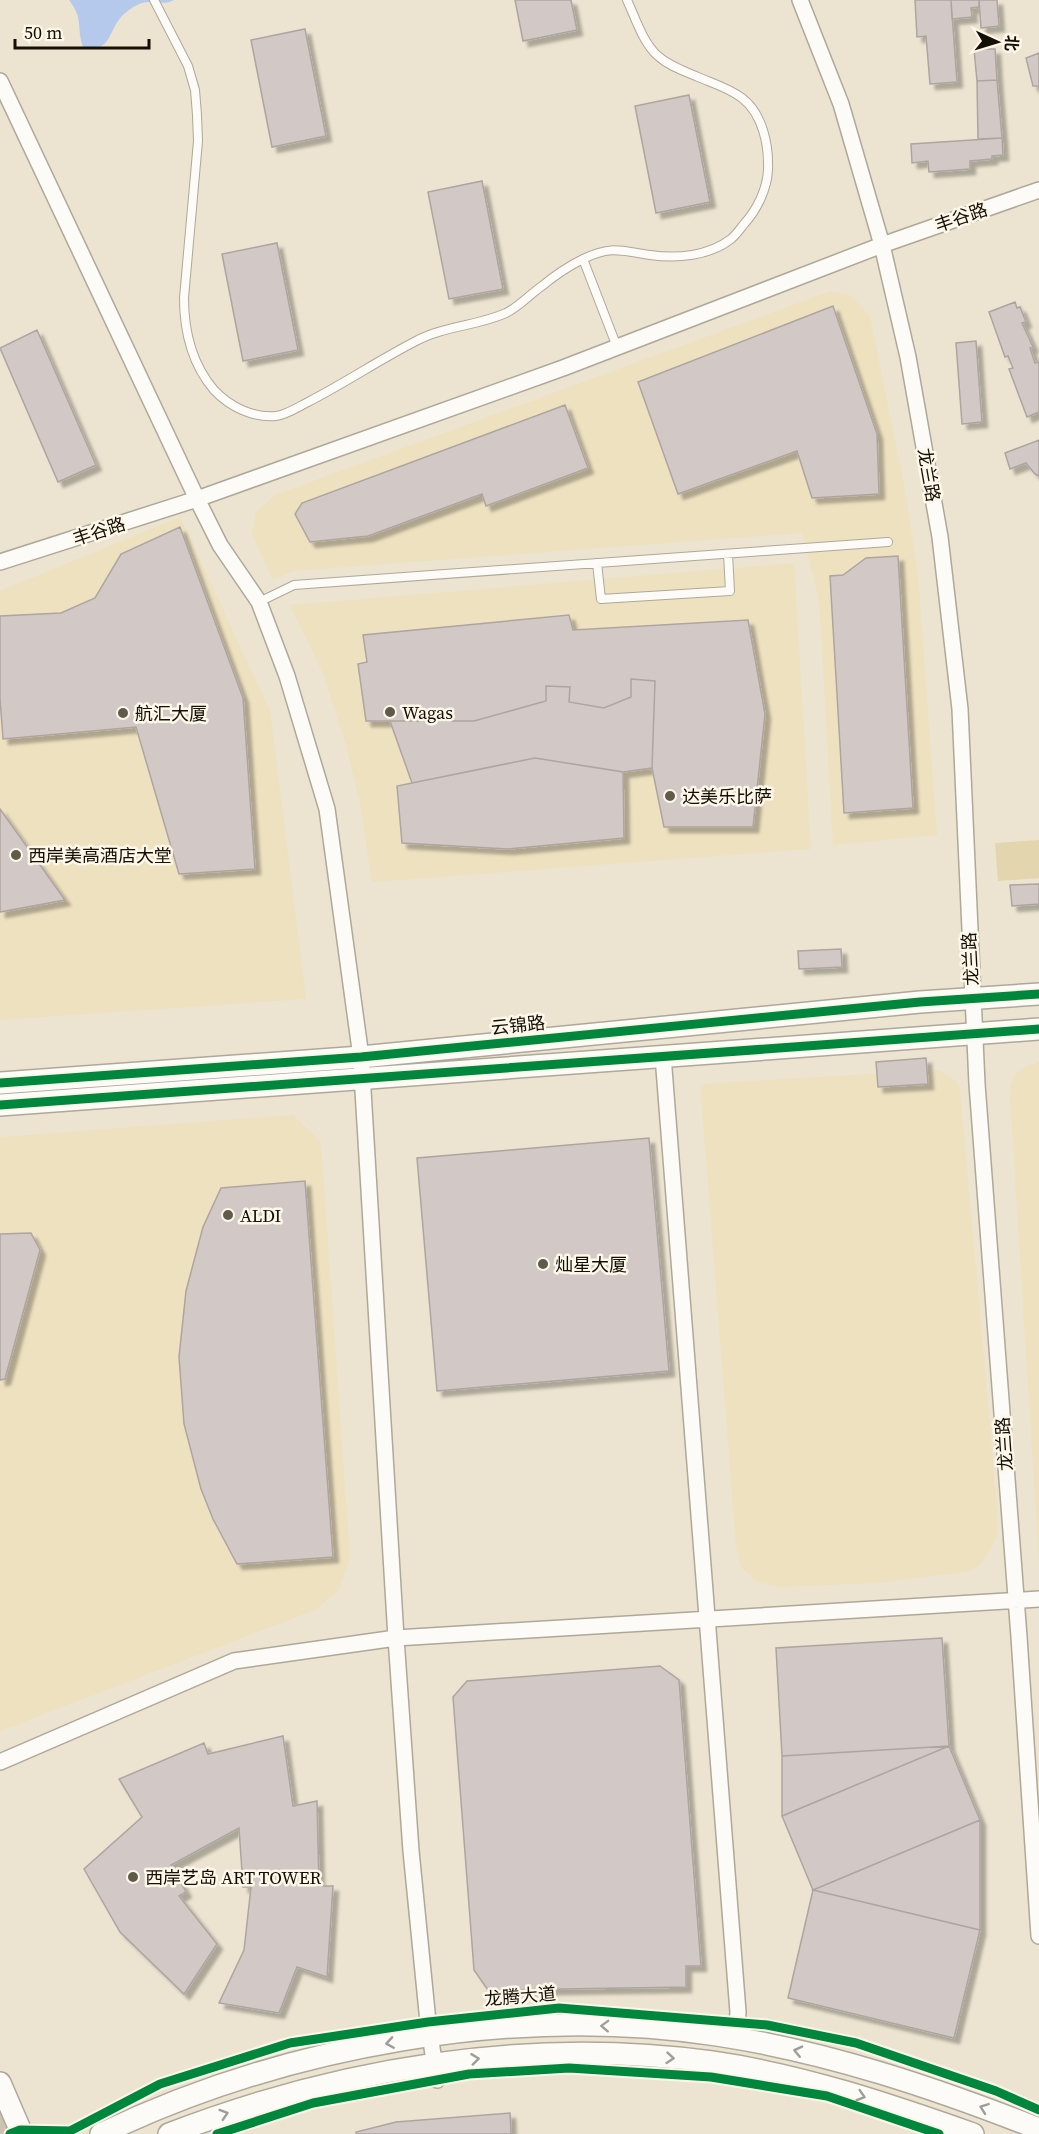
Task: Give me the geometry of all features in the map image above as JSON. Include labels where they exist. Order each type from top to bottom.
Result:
[{"type":"main road","name":"云锦路","points":[[0,1083],[361,1057],[972,998],[1039,994]]},
{"type":"main road","points":[[0,1105],[1039,1029]]},
{"type":"main road","name":"龙腾大道","points":[[101,2134],[143,2114],[249,2076],[349,2050],[512,2027],[580,2025],[674,2030],[736,2038],[802,2051],[883,2074],[1039,2129]]},
{"type":"main road","points":[[169,2134],[256,2103],[365,2076],[436,2073],[514,2055],[580,2053],[629,2054],[713,2063],[796,2078],[852,2093],[974,2134]]},
{"type":"main road","points":[[0,2083],[22,2134]]},
{"type":"street","name":"龙兰路","points":[[800,0],[841,104],[882,245],[908,357],[941,549],[960,709],[976,1084],[1039,1936]]},
{"type":"street","points":[[0,81],[197,499],[220,545],[259,602],[287,676],[327,809],[363,1079],[411,1851],[430,2037],[436,2073]]},
{"type":"street","name":"丰谷路","points":[[0,562],[197,499],[617,347],[882,245],[1039,190]]},
{"type":"street","points":[[663,1056],[738,2012],[736,2038]]},
{"type":"street","points":[[0,1762],[234,1661],[396,1638],[1039,1599]]},
{"type":"lane","points":[[155,3],[188,66],[195,90],[198,141],[187,254],[184,318],[191,348],[202,376],[221,397],[242,411],[278,416],[419,339],[487,321],[508,312],[583,259],[610,249],[669,256],[709,251],[731,239],[750,218],[762,197],[768,172],[767,146],[759,118],[744,99],[726,88],[668,63],[656,54],[644,36],[627,0]]},
{"type":"lane","points":[[583,259],[617,347]]},
{"type":"lane","points":[[259,602],[294,585],[888,542]]},
{"type":"lane","points":[[597,563],[601,599],[730,591],[728,554]]},
{"type":"shaded area","points":[[831,291],[850,295],[870,316],[904,485],[918,573],[937,835],[833,845],[819,600],[802,533],[293,571],[273,580],[252,534],[256,512],[275,495]]},
{"type":"shaded area","points":[[180,517],[270,711],[306,999],[0,1020],[0,591]]},
{"type":"shaded area","points":[[794,563],[811,849],[372,882],[360,803],[345,742],[323,674],[290,605]]},
{"type":"shaded area","points":[[1039,840],[1039,878],[998,881],[995,843]]},
{"type":"shaded area","points":[[1039,1062],[1039,1563],[1010,1099],[1015,1074],[1022,1068]]},
{"type":"shaded area","points":[[939,1070],[956,1081],[960,1088],[998,1519],[996,1539],[981,1564],[971,1571],[875,1583],[781,1587],[757,1582],[741,1567],[736,1546],[700,1084]]},
{"type":"shaded area","points":[[293,1115],[321,1142],[350,1557],[339,1590],[315,1610],[0,1731],[0,1137]]},
{"type":"water","points":[[69,0],[174,0],[166,3],[139,4],[122,16],[104,44],[92,48],[83,47],[77,13]]},
{"type":"building","points":[[515,0],[571,0],[577,30],[523,41]]},
{"type":"building","points":[[915,0],[951,0],[957,82],[930,84],[926,36],[917,37]]},
{"type":"building","points":[[951,0],[979,0],[979,7],[971,8],[972,17],[952,19]]},
{"type":"building","points":[[979,0],[997,0],[999,26],[981,28]]},
{"type":"building","points":[[305,29],[326,136],[272,147],[251,40]]},
{"type":"building","points":[[974,49],[995,49],[997,80],[977,81]]},
{"type":"building","points":[[1039,53],[1039,86],[1033,86],[1026,58]]},
{"type":"building","points":[[997,80],[1002,138],[978,139],[977,81]]},
{"type":"building","points":[[689,95],[710,202],[656,213],[635,106]]},
{"type":"building","points":[[1002,138],[1003,155],[992,156],[992,159],[970,161],[970,169],[929,172],[928,161],[912,163],[911,144]]},
{"type":"building","points":[[482,181],[503,289],[449,299],[428,192]]},
{"type":"building","points":[[277,243],[298,350],[243,361],[222,254]]},
{"type":"building","points":[[1015,302],[1017,308],[1020,307],[1026,322],[1022,323],[1033,347],[1030,348],[1035,363],[1039,364],[1039,412],[1027,417],[1009,369],[1013,368],[1008,356],[1005,357],[989,312]]},
{"type":"building","points":[[833,306],[877,434],[879,494],[812,498],[797,451],[678,494],[638,382]]},
{"type":"building","points":[[37,330],[96,465],[58,482],[0,348]]},
{"type":"building","points":[[976,341],[982,422],[962,424],[956,343]]},
{"type":"building","points":[[565,405],[588,468],[486,506],[482,494],[368,536],[310,542],[295,514],[302,503]]},
{"type":"building","points":[[1039,440],[1039,476],[1026,463],[1010,469],[1005,453]]},
{"type":"building","name":"航汇大厦","points":[[180,527],[243,698],[255,869],[179,874],[136,727],[3,739],[0,699],[0,616],[61,613],[95,598],[121,554]]},
{"type":"building","points":[[898,556],[913,808],[844,813],[830,576],[843,575],[866,558]]},
{"type":"building","points":[[569,615],[573,630],[748,620],[765,714],[753,827],[664,827],[652,768],[655,681],[631,679],[631,697],[604,708],[569,702],[570,687],[546,686],[546,701],[474,721],[366,721],[358,664],[367,662],[363,635]]},
{"type":"building","points":[[631,679],[655,681],[652,768],[623,772],[535,758],[412,783],[390,721],[474,721],[546,701],[546,686],[570,687],[569,702],[604,708],[631,697]]},
{"type":"building","points":[[535,758],[623,772],[624,838],[508,849],[402,843],[397,786]]},
{"type":"building","name":"西岸美高酒店大堂","points":[[0,809],[65,900],[0,912]]},
{"type":"building","points":[[1039,884],[1039,904],[1012,906],[1010,885]]},
{"type":"building","points":[[841,949],[842,967],[799,969],[798,951]]},
{"type":"building","points":[[926,1058],[928,1084],[878,1087],[876,1062]]},
{"type":"building","name":"灿星大厦","points":[[649,1138],[669,1371],[437,1391],[417,1158]]},
{"type":"building","points":[[305,1181],[333,1557],[237,1564],[213,1519],[201,1489],[184,1424],[179,1357],[186,1291],[203,1227],[221,1188]]},
{"type":"building","points":[[31,1233],[40,1250],[5,1379],[0,1380],[0,1234]]},
{"type":"building","points":[[942,1638],[949,1746],[782,1756],[776,1648]]},
{"type":"building","points":[[660,1666],[679,1680],[701,1966],[686,1966],[686,1987],[488,1990],[474,1970],[453,1697],[467,1681]]},
{"type":"building","name":"西岸艺岛 ART TOWER","points":[[283,1736],[293,1806],[317,1801],[319,1886],[333,1886],[327,1977],[297,1967],[279,2013],[219,2003],[244,1950],[251,1887],[243,1887],[239,1828],[171,1865],[186,1892],[179,1896],[217,1944],[184,1994],[120,1932],[84,1869],[142,1817],[119,1779],[204,1743],[208,1754]]},
{"type":"building","points":[[949,1746],[980,1820],[813,1890],[782,1816]]},
{"type":"building","points":[[949,1746],[782,1816],[782,1756]]},
{"type":"building","points":[[980,1820],[980,1930],[813,1890]]},
{"type":"building","points":[[813,1890],[980,1930],[954,2038],[788,1998]]},
{"type":"building","points":[[510,2113],[511,2134],[356,2134],[356,2132],[396,2122]]},
{"type":"tunnel","points":[[0,2113],[10,2134]]},
{"type":"cycle path","points":[[0,1083],[361,1057],[920,1002],[1039,994]]},
{"type":"cycle path","points":[[0,1105],[1039,1029]]},
{"type":"cycle path","points":[[10,2134],[20,2130],[70,2131],[160,2084],[290,2043],[428,2022],[559,2008],[767,2025],[856,2043],[996,2091],[1039,2110]]},
{"type":"cycle path","points":[[217,2134],[313,2103],[469,2074],[569,2068],[711,2077],[827,2096],[939,2134]]},
{"type":"place","name":"Wagas","points":[[390,712]]},
{"type":"place","name":"航汇大厦","points":[[123,713]]},
{"type":"place","name":"达美乐比萨","points":[[670,796]]},
{"type":"place","name":"西岸美高酒店大堂","points":[[16,855]]},
{"type":"place","name":"ALDI","points":[[228,1215]]},
{"type":"place","name":"灿星大厦","points":[[543,1264]]},
{"type":"place","name":"西岸艺岛 ART TOWER","points":[[133,1877]]}]
